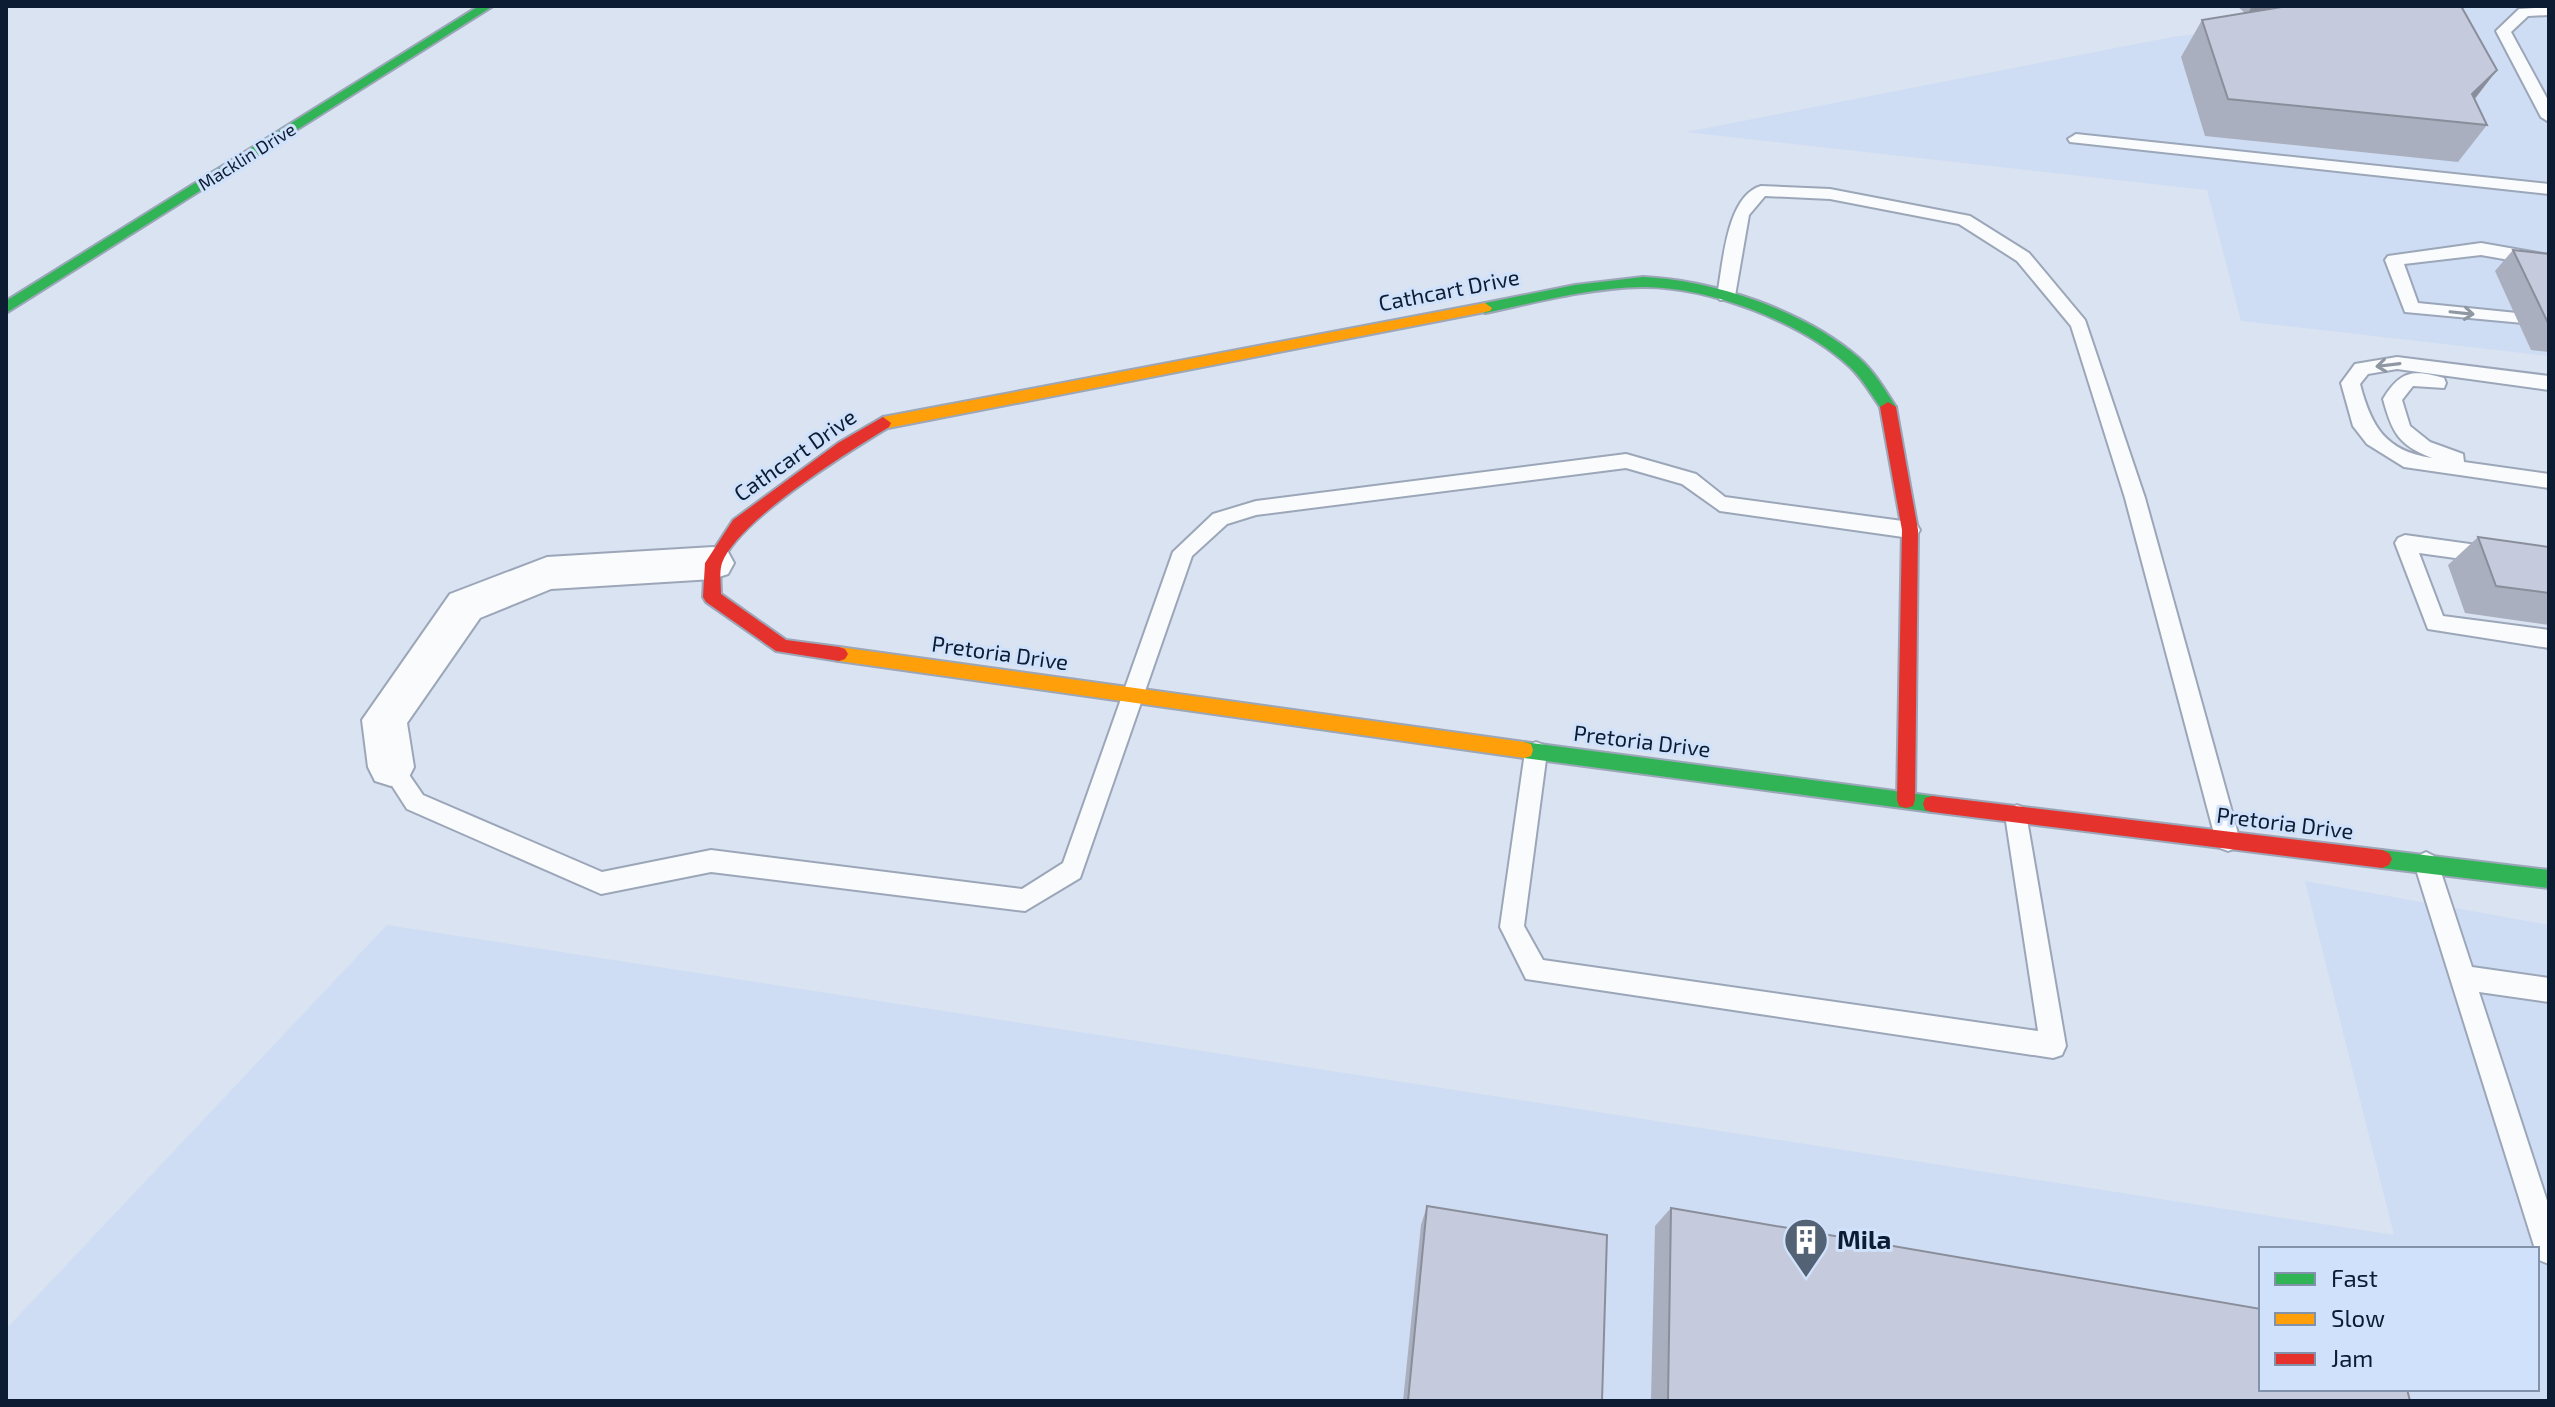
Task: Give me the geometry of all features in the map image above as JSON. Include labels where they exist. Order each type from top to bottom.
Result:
[{"type":"street","name":"Macklin Drive","points":[[6,308],[487,6]]},
{"type":"street","name":"Cathcart Drive","points":[[713,563],[739,524],[844,447],[888,420],[1602,286],[1666,283],[1726,296],[1802,328],[1855,363],[1891,411],[1910,530],[1906,800]]},
{"type":"street","name":"Pretoria Drive","points":[[713,563],[712,597],[782,646],[1536,752],[2017,815],[2549,879]]},
{"type":"street","points":[[391,767],[384,720],[465,606],[547,573],[713,563]]},
{"type":"lane","points":[[2549,11],[2524,12],[2503,31],[2549,117]]},
{"type":"lane","points":[[2076,139],[2549,189]]},
{"type":"lane","points":[[1726,296],[1741,214],[1761,191],[1830,194],[1964,220],[2023,257],[2079,324],[2135,498],[2228,841]]},
{"type":"lane","points":[[2517,319],[2411,308],[2394,260],[2481,249],[2549,261]]},
{"type":"lane","points":[[2549,383],[2397,363],[2362,369],[2350,383],[2360,421],[2374,439],[2411,462],[2549,481]]},
{"type":"lane","points":[[2549,398],[2409,379],[2392,399],[2401,430],[2423,447],[2450,458],[2549,471]]},
{"type":"lane","points":[[391,767],[415,802],[601,883],[711,861],[1025,900],[1072,870],[1183,552],[1220,519],[1256,508],[1626,461],[1689,479],[1720,504],[1910,530]]},
{"type":"lane","points":[[2549,563],[2405,543],[2435,623],[2549,639]]},
{"type":"lane","points":[[1536,752],[1512,927],[1535,971],[2053,1046],[2017,815]]},
{"type":"lane","points":[[2426,863],[2549,1250]]},
{"type":"lane","points":[[2464,978],[2549,990]]},
{"type":"shaded area","points":[[2439,6],[2549,6],[2549,356],[2241,321],[2207,190],[1686,132],[2172,37]]},
{"type":"shaded area","points":[[2305,881],[2549,925],[2549,1401],[6,1401],[6,1329],[387,925],[2394,1235]]},
{"type":"building","points":[[2288,6],[2461,6],[2497,70],[2472,94],[2487,125],[2228,99],[2202,20]]},
{"type":"building","points":[[2513,250],[2549,254],[2549,325]]},
{"type":"building","points":[[2478,537],[2549,547],[2549,593],[2496,586]]},
{"type":"building","points":[[1427,1206],[1607,1235],[1602,1401],[1408,1401]]},
{"type":"building","name":"Mila","points":[[1671,1208],[2259,1309],[2259,1391],[2408,1391],[2410,1401],[1668,1401]]},
{"type":"traffic: fast","points":[[6,308],[487,6]]},
{"type":"traffic: fast","points":[[1485,308],[1621,283],[1688,286],[1766,311],[1817,336],[1855,363],[1888,407]]},
{"type":"traffic: fast","points":[[1524,750],[1932,804]]},
{"type":"traffic: fast","points":[[2382,859],[2549,879]]},
{"type":"traffic: slow","points":[[883,423],[1485,308]]},
{"type":"traffic: slow","points":[[839,654],[1524,750]]},
{"type":"traffic: jam","points":[[1888,407],[1910,530],[1906,800]]},
{"type":"traffic: jam","points":[[839,654],[782,646],[712,597],[713,563],[739,524],[844,447],[883,423]]},
{"type":"traffic: jam","points":[[1932,804],[2382,859]]},
{"type":"place","name":"Mila","points":[[1806,1279]]}]
